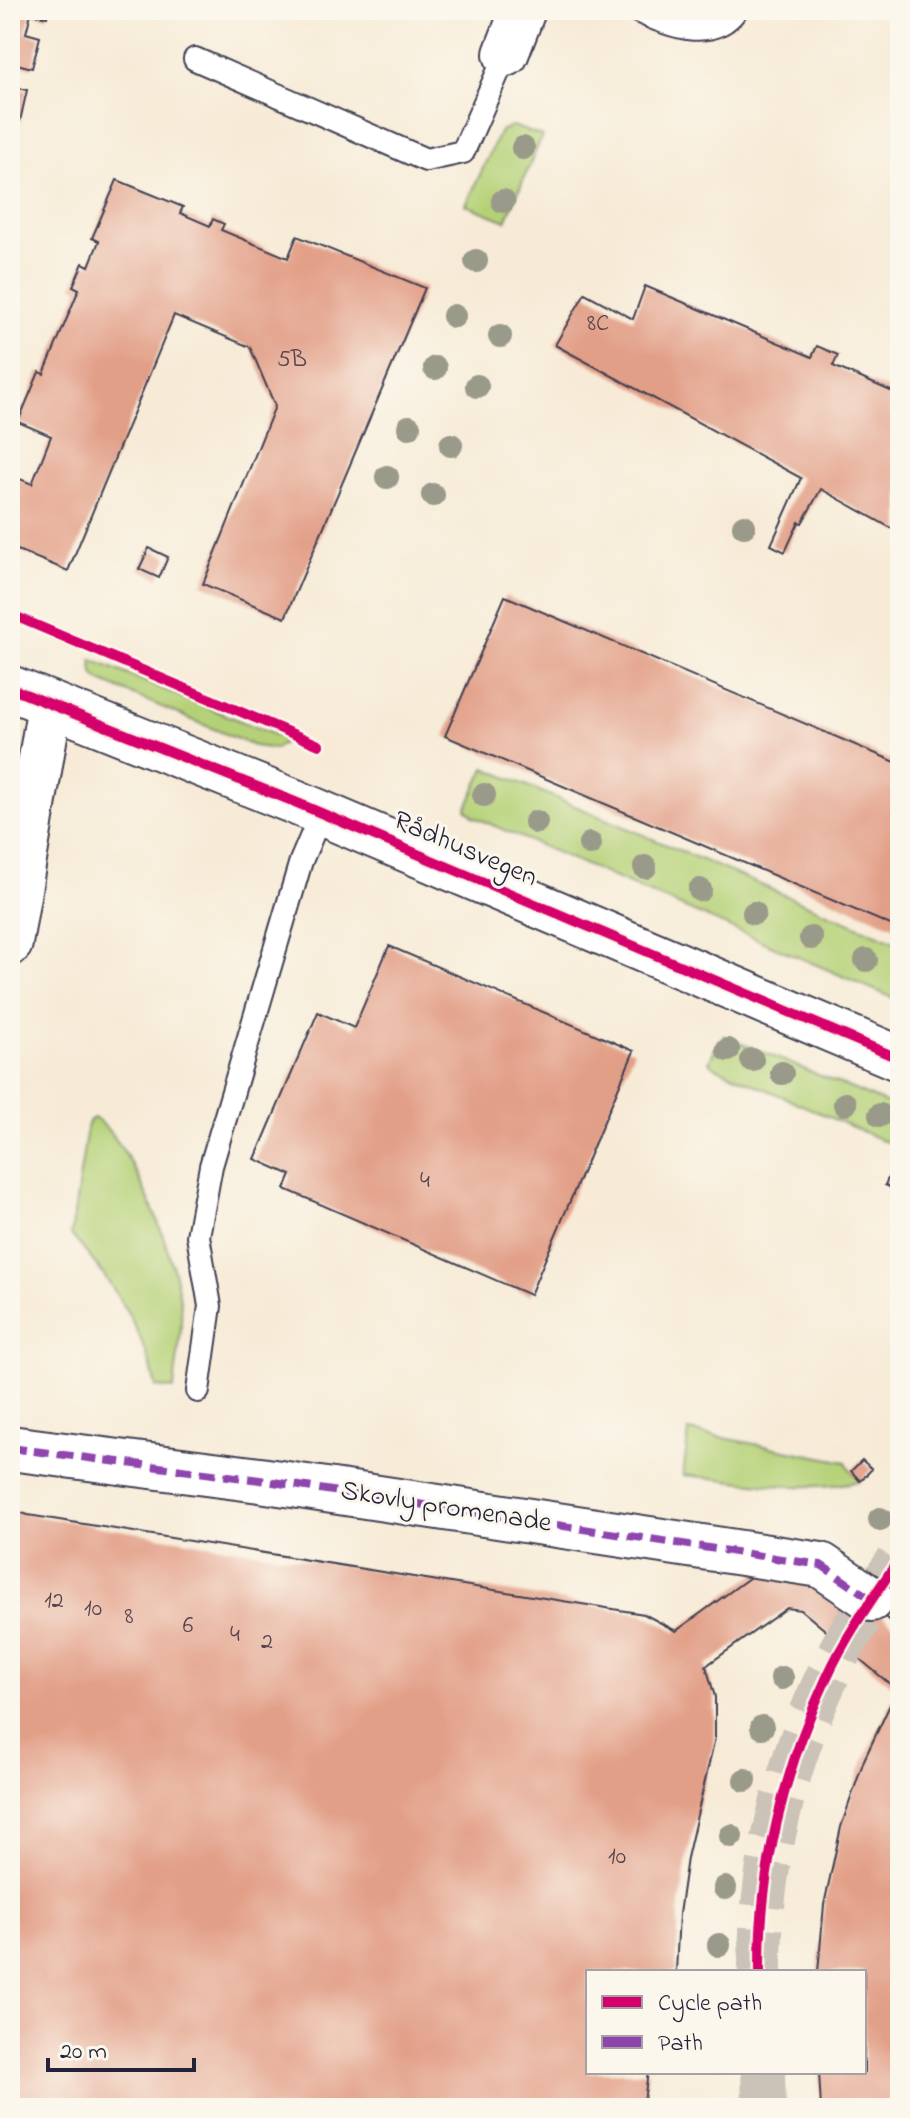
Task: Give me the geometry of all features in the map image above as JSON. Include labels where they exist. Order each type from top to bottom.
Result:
[{"type":"street","points":[[506,54],[523,10]]},
{"type":"street","name":"Rådhusvegen","points":[[10,688],[321,814],[900,1059]]},
{"type":"street","points":[[10,943],[50,705]]},
{"type":"street","name":"Skovly promenade","points":[[10,1448],[260,1480],[821,1565],[871,1599]]},
{"type":"lane","points":[[635,10],[673,25],[705,29],[720,24],[736,10]]},
{"type":"lane","points":[[195,59],[426,160],[463,152],[506,54]]},
{"type":"lane","points":[[198,1391],[210,1306],[198,1236],[211,1166],[301,861],[321,814]]},
{"type":"green space","points":[[512,126],[542,136],[506,221],[466,205],[500,131]]},
{"type":"green space","points":[[92,660],[287,740],[275,749],[254,746],[100,681],[93,674]]},
{"type":"green space","points":[[485,768],[900,944],[900,1001],[474,817],[466,809]]},
{"type":"green space","points":[[724,1036],[900,1109],[900,1148],[715,1067],[709,1062]]},
{"type":"green space","points":[[94,1118],[124,1151],[138,1177],[171,1262],[181,1308],[174,1389],[156,1387],[143,1344],[124,1305],[71,1235],[87,1127]]},
{"type":"green space","points":[[689,1431],[846,1462],[860,1481],[794,1486],[683,1475]]},
{"type":"building","points":[[10,10],[48,10],[47,17],[31,13],[26,33],[40,37],[32,68],[17,64],[12,87],[27,90],[20,121],[10,124]]},
{"type":"building","points":[[117,180],[183,207],[180,213],[210,226],[213,219],[224,224],[221,230],[288,258],[297,236],[425,288],[285,618],[203,584],[275,406],[250,347],[174,315],[68,571],[10,547],[10,475],[32,484],[51,436],[18,422],[39,372],[44,374],[79,289],[73,286],[83,263],[89,266],[99,241],[92,238]]},
{"type":"building","points":[[645,286],[812,357],[817,346],[838,355],[833,366],[900,395],[900,533],[821,489],[802,523],[799,522],[785,552],[771,545],[801,478],[555,345],[585,293],[633,319]]},
{"type":"building","points":[[149,548],[168,557],[159,578],[139,569]]},
{"type":"building","points":[[505,596],[900,764],[900,929],[445,736]]},
{"type":"building","points":[[389,946],[634,1051],[530,1295],[285,1189],[291,1175],[255,1159],[318,1012],[354,1028]]},
{"type":"building","points":[[900,1150],[900,1192],[885,1185]]},
{"type":"building","points":[[862,1460],[872,1469],[860,1481],[851,1471]]},
{"type":"building","points":[[10,1509],[28,1515],[644,1614],[676,1631],[760,1570],[841,1579],[900,1630],[900,2108],[821,2108],[819,2074],[866,2074],[866,1970],[818,1970],[824,1905],[841,1827],[864,1760],[897,1690],[801,1610],[787,1608],[706,1666],[715,1697],[715,1738],[687,1858],[679,1914],[676,1970],[586,1970],[586,2074],[648,2074],[643,2108],[10,2108]]},
{"type":"tunnel","points":[[760,1970],[769,1859],[798,1748],[835,1661],[900,1558]]},
{"type":"tunnel","points":[[763,2074],[764,2108]]},
{"type":"marked path","points":[[10,1448],[260,1480],[821,1565],[871,1599]]},
{"type":"cycle path","points":[[10,614],[319,745]]},
{"type":"cycle path","points":[[10,688],[295,802],[900,1059]]},
{"type":"cycle path","points":[[760,1970],[769,1859],[798,1748],[835,1661],[900,1558]]}]
